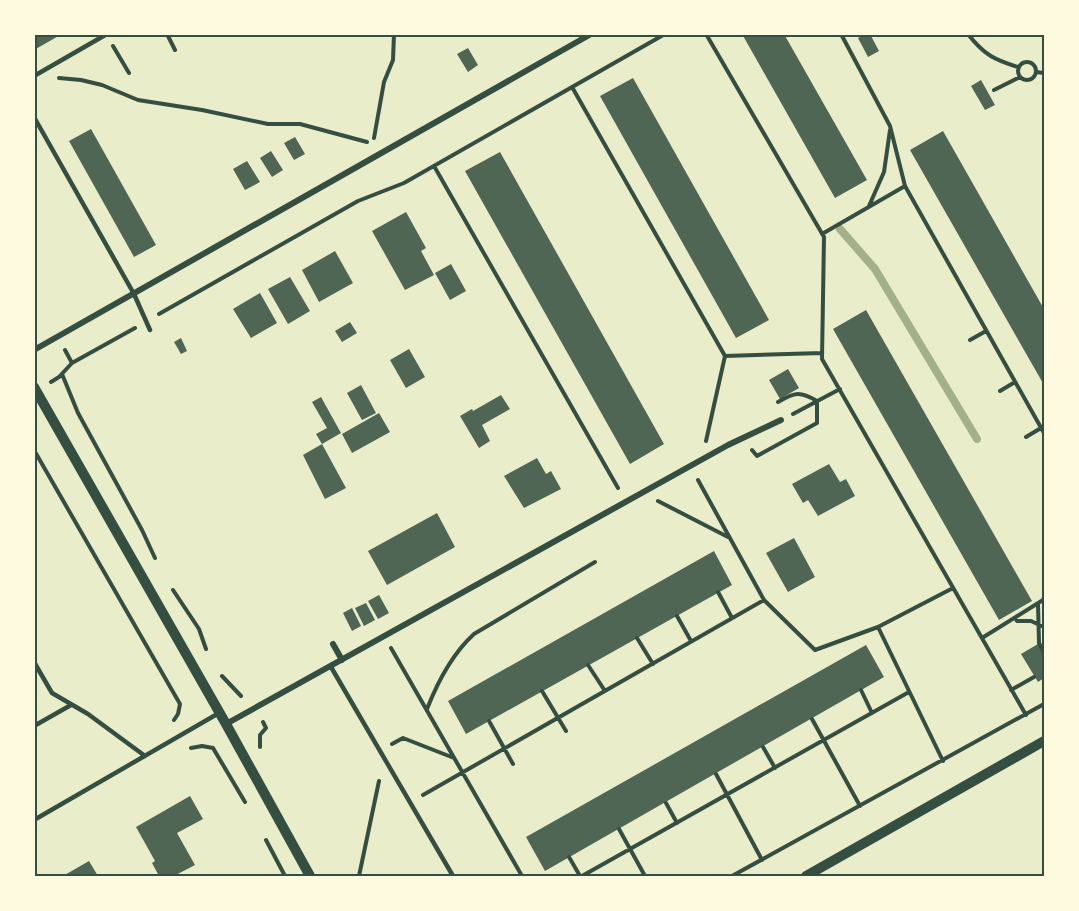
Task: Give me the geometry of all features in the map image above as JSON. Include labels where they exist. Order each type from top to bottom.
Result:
[{"type":"street","points":[[34,350],[591,34]]},
{"type":"street","points":[[34,387],[310,876]]},
{"type":"street","points":[[226,724],[751,432],[781,420]]},
{"type":"street","points":[[333,644],[342,660]]},
{"type":"street","points":[[806,876],[1044,741]]},
{"type":"lane","points":[[34,76],[107,35]]},
{"type":"lane","points":[[34,117],[134,294],[150,330]]},
{"type":"lane","points":[[34,662],[52,693],[88,714],[145,756]]},
{"type":"lane","points":[[331,667],[453,876]]},
{"type":"lane","points":[[34,726],[71,705]]},
{"type":"lane","points":[[34,820],[219,712]]},
{"type":"path","points":[[167,34],[175,50]]},
{"type":"path","points":[[374,138],[384,82],[393,60],[394,34]]},
{"type":"path","points":[[49,383],[72,363],[358,201],[404,183],[665,34]]},
{"type":"path","points":[[706,34],[824,237],[822,358],[1026,715]]},
{"type":"path","points":[[841,34],[891,126],[905,186],[1044,433]]},
{"type":"path","points":[[968,34],[995,60],[1018,67]]},
{"type":"path","points":[[107,35],[129,73]]},
{"type":"path","points":[[1018,67],[1022,63],[1030,63],[1036,72]]},
{"type":"path","points":[[1018,67],[1020,77],[1025,80],[1031,79],[1036,72]]},
{"type":"path","points":[[47,69],[60,79],[81,80],[102,85],[138,100],[268,124],[300,124],[367,142]]},
{"type":"path","points":[[1036,72],[1044,73]]},
{"type":"path","points":[[994,90],[1020,77]]},
{"type":"path","points":[[572,87],[725,356],[706,438]]},
{"type":"path","points":[[868,207],[884,172],[891,126]]},
{"type":"path","points":[[434,166],[617,487]]},
{"type":"path","points":[[822,234],[905,186]]},
{"type":"path","points":[[970,340],[986,331]]},
{"type":"path","points":[[64,348],[72,363]]},
{"type":"path","points":[[725,356],[822,353]]},
{"type":"path","points":[[62,374],[78,413],[142,530],[159,566]]},
{"type":"path","points":[[1000,391],[1016,382]]},
{"type":"path","points":[[781,420],[840,389]]},
{"type":"path","points":[[778,402],[792,394],[800,393],[817,401]]},
{"type":"path","points":[[1026,437],[1041,428]]},
{"type":"path","points":[[34,450],[180,704],[178,714],[171,723]]},
{"type":"path","points":[[691,466],[764,600],[814,650],[878,627],[953,588]]},
{"type":"path","points":[[640,494],[685,514],[730,539]]},
{"type":"path","points":[[427,710],[438,683],[459,648],[474,634],[595,562]]},
{"type":"path","points":[[170,584],[199,629],[211,658]]},
{"type":"path","points":[[718,592],[732,618]]},
{"type":"path","points":[[982,638],[1044,597]]},
{"type":"path","points":[[432,790],[764,600]]},
{"type":"path","points":[[1038,603],[1039,643],[1044,652]]},
{"type":"path","points":[[677,616],[692,642]]},
{"type":"path","points":[[1015,618],[1017,621],[1031,621],[1044,627]]},
{"type":"path","points":[[878,627],[943,762]]},
{"type":"path","points":[[384,637],[522,876]]},
{"type":"path","points":[[637,638],[652,664]]},
{"type":"path","points":[[588,665],[605,691]]},
{"type":"path","points":[[221,674],[240,696],[248,695]]},
{"type":"path","points":[[1011,690],[1034,677]]},
{"type":"path","points":[[861,690],[872,713]]},
{"type":"path","points":[[542,691],[566,731]]},
{"type":"path","points":[[569,857],[581,876],[909,692]]},
{"type":"path","points":[[732,876],[943,762],[1044,704]]},
{"type":"path","points":[[812,719],[860,806]]},
{"type":"path","points":[[489,721],[513,764]]},
{"type":"path","points":[[403,738],[454,759]]},
{"type":"path","points":[[189,749],[202,746],[213,748],[246,803]]},
{"type":"path","points":[[763,747],[775,768]]},
{"type":"path","points":[[716,774],[762,860]]},
{"type":"path","points":[[359,876],[377,790]]},
{"type":"path","points":[[666,803],[677,823]]},
{"type":"path","points":[[619,829],[645,876]]},
{"type":"path","points":[[262,833],[285,876]]},
{"type":"building","points":[[34,34],[62,34],[34,50]]},
{"type":"building","points":[[742,34],[784,34],[867,180],[835,198]]},
{"type":"building","points":[[870,34],[879,51],[868,57],[858,38]]},
{"type":"building","points":[[468,48],[478,65],[468,72],[457,54]]},
{"type":"building","points":[[633,78],[769,320],[736,338],[600,96]]},
{"type":"building","points":[[981,80],[995,105],[985,110],[971,86]]},
{"type":"building","points":[[91,129],[156,245],[134,257],[69,141]]},
{"type":"building","points":[[943,131],[1044,309],[1044,385],[910,150]]},
{"type":"building","points":[[295,137],[305,154],[294,160],[284,143]]},
{"type":"building","points":[[271,151],[283,170],[272,177],[260,158]]},
{"type":"building","points":[[500,152],[664,444],[630,464],[465,171]]},
{"type":"building","points":[[247,161],[260,182],[245,190],[233,169]]},
{"type":"building","points":[[406,212],[426,248],[421,251],[434,275],[405,290],[372,231]]},
{"type":"building","points":[[335,251],[353,283],[319,302],[302,270]]},
{"type":"building","points":[[451,264],[466,291],[450,300],[435,273]]},
{"type":"building","points":[[290,277],[310,311],[288,324],[268,289]]},
{"type":"building","points":[[260,293],[277,323],[251,338],[233,309]]},
{"type":"building","points":[[866,310],[1032,601],[999,620],[833,329]]},
{"type":"building","points":[[350,322],[357,333],[342,342],[335,331]]},
{"type":"building","points":[[181,338],[187,351],[181,354],[174,342]]},
{"type":"building","points":[[409,349],[425,377],[406,388],[390,360]]},
{"type":"building","points":[[788,369],[799,388],[780,399],[769,380]]},
{"type":"building","points":[[361,385],[376,413],[362,420],[347,393]]},
{"type":"building","points":[[501,395],[510,409],[482,425],[490,441],[479,448],[460,416]]},
{"type":"building","points":[[321,397],[341,433],[322,444],[316,434],[327,428],[312,402]]},
{"type":"building","points":[[379,413],[390,432],[352,453],[342,434]]},
{"type":"building","points":[[322,444],[346,488],[325,499],[303,455]]},
{"type":"building","points":[[537,458],[546,474],[551,471],[561,489],[524,508],[504,476]]},
{"type":"building","points":[[829,464],[840,482],[846,479],[855,496],[818,516],[808,500],[803,503],[792,484]]},
{"type":"building","points":[[437,513],[455,547],[387,585],[368,551]]},
{"type":"building","points":[[794,538],[815,577],[788,592],[766,553]]},
{"type":"building","points":[[714,551],[732,585],[466,734],[448,701]]},
{"type":"building","points":[[379,595],[389,613],[378,619],[368,601]]},
{"type":"building","points":[[366,603],[375,620],[364,626],[355,608]]},
{"type":"building","points":[[352,608],[361,626],[352,631],[343,613]]},
{"type":"building","points":[[1038,644],[1044,655],[1044,678],[1038,682],[1021,654]]},
{"type":"building","points":[[866,645],[884,677],[545,871],[526,837]]},
{"type":"building","points":[[190,796],[203,819],[177,833],[195,865],[174,876],[159,876],[152,863],[155,861],[136,827]]},
{"type":"building","points":[[89,861],[98,876],[63,876]]},
{"type":"waterway","points":[[840,229],[875,269],[977,439]]}]
